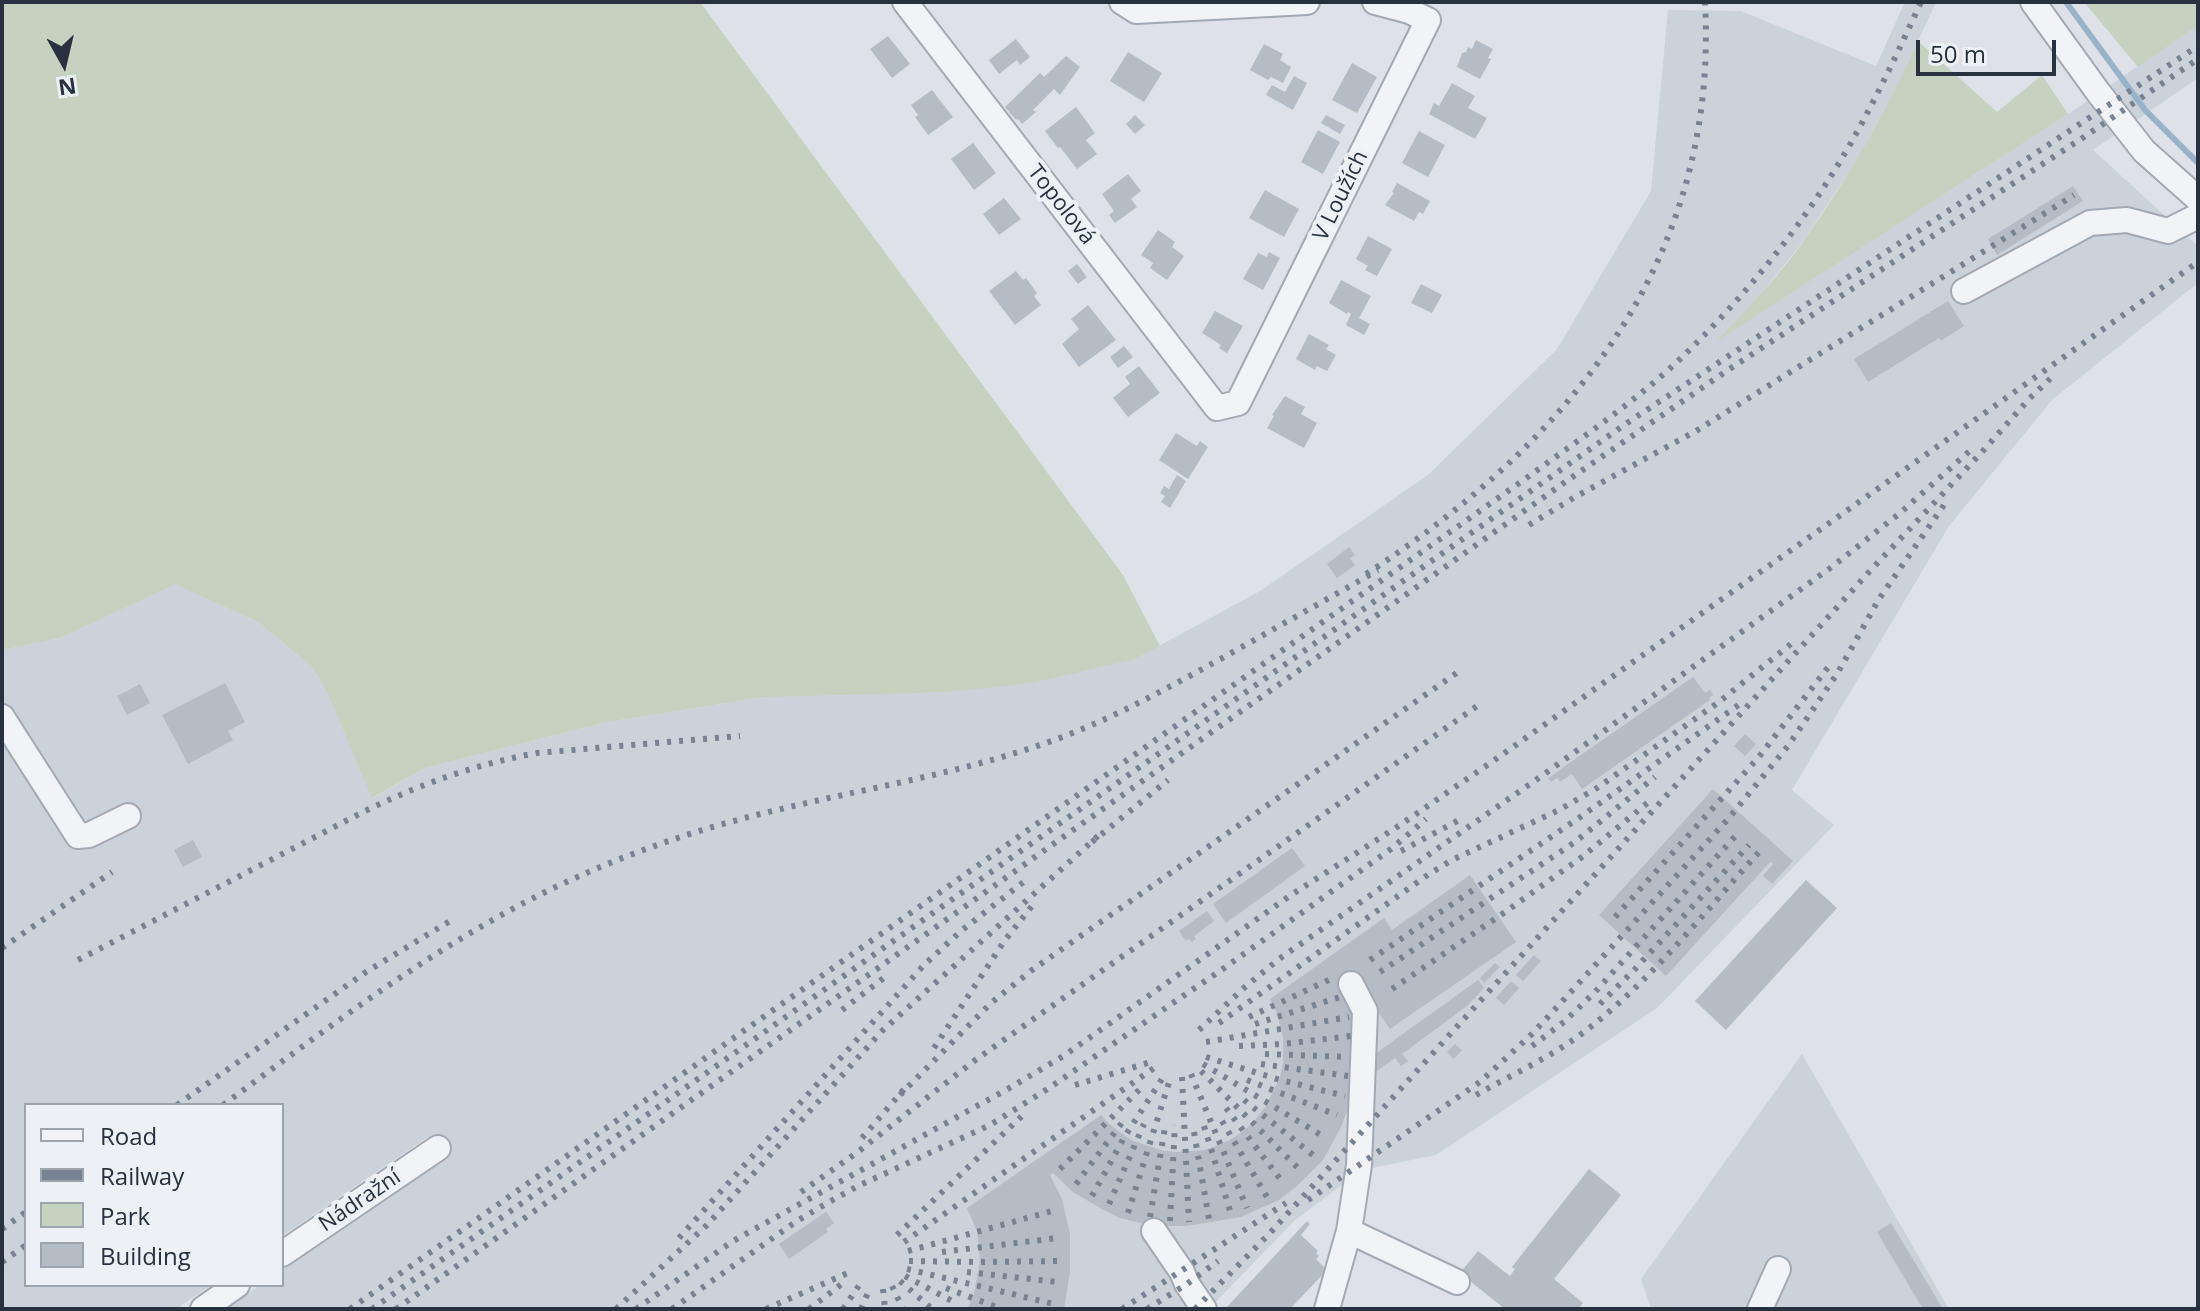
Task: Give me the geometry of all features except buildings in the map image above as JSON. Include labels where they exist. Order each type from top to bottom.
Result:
[{"type":"street","name":"Topolová","points":[[906,2],[1217,408]]},
{"type":"street","points":[[1122,2],[1136,11],[1307,2]]},
{"type":"street","name":"V Loužích","points":[[1217,408],[1238,403],[1428,20],[1409,11],[1375,2]]},
{"type":"street","points":[[2033,2],[2144,151],[2198,199]]},
{"type":"street","points":[[1964,291],[2090,223],[2127,220],[2168,231],[2198,216]]},
{"type":"street","points":[[2,717],[78,836],[89,835],[128,816]]},
{"type":"street","points":[[1327,1309],[1349,1231],[1359,1165],[1365,1011],[1351,984]]},
{"type":"street","name":"Nádražní","points":[[284,1253],[438,1148]]},
{"type":"street","points":[[1154,1231],[1204,1309]]},
{"type":"street","points":[[1349,1231],[1457,1282]]},
{"type":"street","points":[[1760,1309],[1778,1269]]},
{"type":"street","points":[[203,1309],[234,1287]]},
{"type":"shaded area","points":[[1905,2],[1936,2],[1901,78],[1859,157],[1804,240],[1720,339],[2068,114],[2198,25],[2198,78],[2093,150],[2198,246],[2198,283],[2052,400],[1949,526],[1792,790],[1834,825],[1657,1008],[1436,1155],[1372,1168],[1338,1188],[1294,1221],[1209,1309],[225,1309],[257,1287],[284,1287],[284,1269],[434,1165],[428,1137],[284,1235],[284,1103],[24,1103],[24,1287],[208,1287],[176,1309],[2,1309],[2,650],[60,638],[174,583],[258,622],[311,666],[327,692],[373,798],[425,768],[607,722],[765,697],[1135,659],[1260,591],[1428,475],[1557,349],[1651,191],[1668,10],[1741,11],[1876,66]]},
{"type":"shaded area","points":[[1802,1054],[1949,1309],[1651,1309],[1641,1279]]},
{"type":"green space","points":[[2,2],[700,2],[1123,575],[1160,646],[1135,659],[1032,683],[949,692],[765,697],[607,722],[425,768],[372,798],[327,692],[311,666],[258,622],[175,584],[60,638],[2,650]]},
{"type":"green space","points":[[2084,2],[2198,2],[2198,25],[2138,67]]},
{"type":"green space","points":[[1918,41],[1997,112],[2042,75],[2068,114],[1716,342],[1784,266],[1821,216],[1866,143]]},
{"type":"waterway","points":[[2066,2],[2145,110],[2198,163]]},
{"type":"railway","points":[[1366,574],[1440,522],[1507,465],[1567,402],[1618,334],[1658,260],[1687,181],[1703,95],[1705,2]]},
{"type":"railway","points":[[350,1309],[1525,479],[1642,393],[1726,312],[1811,206],[1858,130],[1921,2]]},
{"type":"railway","points":[[372,1309],[1627,423],[2198,46]]},
{"type":"railway","points":[[396,1309],[1568,480],[1728,370],[2195,61]]},
{"type":"railway","points":[[1529,525],[1696,431],[2074,195]]},
{"type":"railway","points":[[636,1309],[733,1241],[1065,1055],[1291,895],[1496,759],[2198,262]]},
{"type":"railway","points":[[1195,1309],[1270,1233],[1869,572],[2053,376]]},
{"type":"railway","points":[[1199,1030],[1279,959],[1543,775],[1833,566],[1900,513],[1973,448]]},
{"type":"railway","points":[[1308,1200],[1480,1082],[1558,1006],[1728,819],[1788,746],[1837,674],[1879,599],[1944,505]]},
{"type":"railway","points":[[226,1103],[437,953],[575,878],[649,848],[725,823],[970,766],[1059,738],[1156,694],[1378,570]]},
{"type":"railway","points":[[1219,1023],[1429,874],[1597,788],[1719,702],[1797,639]]},
{"type":"railway","points":[[1615,917],[1758,758],[1829,666]]},
{"type":"railway","points":[[900,1095],[991,1003],[1032,970],[1458,672]]},
{"type":"railway","points":[[801,1192],[974,1061],[1480,704]]},
{"type":"railway","points":[[1370,960],[1740,704]]},
{"type":"railway","points":[[78,960],[365,811],[449,776],[537,753],[740,736]]},
{"type":"railway","points":[[1380,972],[1575,842],[1655,777]]},
{"type":"railway","points":[[1092,842],[1168,780]]},
{"type":"railway","points":[[1392,989],[1582,857],[1651,800]]},
{"type":"railway","points":[[672,1309],[829,1202],[990,1125],[1046,1090],[1227,966],[1391,849],[1426,819]]},
{"type":"railway","points":[[1401,851],[1461,819]]},
{"type":"railway","points":[[1532,1046],[1564,1022],[1595,992],[1739,832]]},
{"type":"railway","points":[[616,1309],[707,1225],[882,1031],[1098,836]]},
{"type":"railway","points":[[1600,1004],[1749,845]]},
{"type":"railway","points":[[1476,1095],[1567,1044],[1594,1025],[1668,954],[1759,852]]},
{"type":"railway","points":[[2,948],[112,872]]},
{"type":"railway","points":[[679,1238],[924,965],[961,931],[1026,880]]},
{"type":"railway","points":[[934,1048],[1005,940],[1032,906]]},
{"type":"railway","points":[[180,1103],[366,972],[455,918]]},
{"type":"railway","points":[[842,1010],[885,977]]},
{"type":"railway","points":[[1249,1017],[1333,978]]},
{"type":"railway","points":[[1255,1024],[1343,996]]},
{"type":"railway","points":[[1206,1042],[1349,1017]]},
{"type":"railway","points":[[1239,1046],[1351,1036]]},
{"type":"railway","points":[[1265,1054],[1349,1057]]},
{"type":"railway","points":[[1206,1057],[1345,1096]]},
{"type":"railway","points":[[1075,1085],[1154,1061]]},
{"type":"railway","points":[[1203,1064],[1326,1138]]},
{"type":"railway","points":[[1261,1064],[1348,1076]]},
{"type":"railway","points":[[904,1242],[1157,1066]]},
{"type":"railway","points":[[1201,1071],[1300,1170]]},
{"type":"railway","points":[[1191,1074],[1247,1208]]},
{"type":"railway","points":[[1092,1196],[1125,1136],[1164,1076]]},
{"type":"railway","points":[[1128,1213],[1171,1076]]},
{"type":"railway","points":[[1182,1077],[1189,1222]]},
{"type":"railway","points":[[1247,1080],[1337,1115]]},
{"type":"railway","points":[[862,1138],[906,1087]]},
{"type":"railway","points":[[1060,1169],[1142,1087]]},
{"type":"railway","points":[[1244,1100],[1313,1155]]},
{"type":"railway","points":[[1226,1108],[1284,1184]]},
{"type":"railway","points":[[897,1235],[1025,1113]]},
{"type":"railway","points":[[1076,1184],[1124,1120]]},
{"type":"railway","points":[[1222,1121],[1267,1197]]},
{"type":"railway","points":[[1109,1204],[1144,1124]]},
{"type":"railway","points":[[1170,1221],[1175,1125]]},
{"type":"railway","points":[[1204,1126],[1231,1214]]},
{"type":"railway","points":[[1150,1217],[1165,1127]]},
{"type":"railway","points":[[1194,1132],[1209,1219]]},
{"type":"railway","points":[[1122,1309],[1286,1203]]},
{"type":"railway","points":[[908,1251],[1052,1211]]},
{"type":"railway","points":[[2,1229],[24,1213]]},
{"type":"railway","points":[[942,1252],[1057,1238]]},
{"type":"railway","points":[[2,1262],[24,1246]]},
{"type":"railway","points":[[909,1261],[1061,1261]]},
{"type":"railway","points":[[1147,1309],[1218,1261]]},
{"type":"railway","points":[[907,1269],[1054,1304]]},
{"type":"railway","points":[[766,1309],[850,1272]]},
{"type":"railway","points":[[967,1272],[1058,1282]]},
{"type":"railway","points":[[905,1276],[954,1302]]},
{"type":"railway","points":[[809,1309],[847,1280]]},
{"type":"railway","points":[[900,1281],[932,1309]]},
{"type":"railway","points":[[843,1309],[860,1284]]},
{"type":"railway","points":[[892,1286],[903,1309]]},
{"type":"railway","points":[[861,1309],[870,1288]]},
{"type":"railway","points":[[946,1288],[1002,1309]]},
{"type":"railway","points":[[883,1289],[885,1309]]}]
